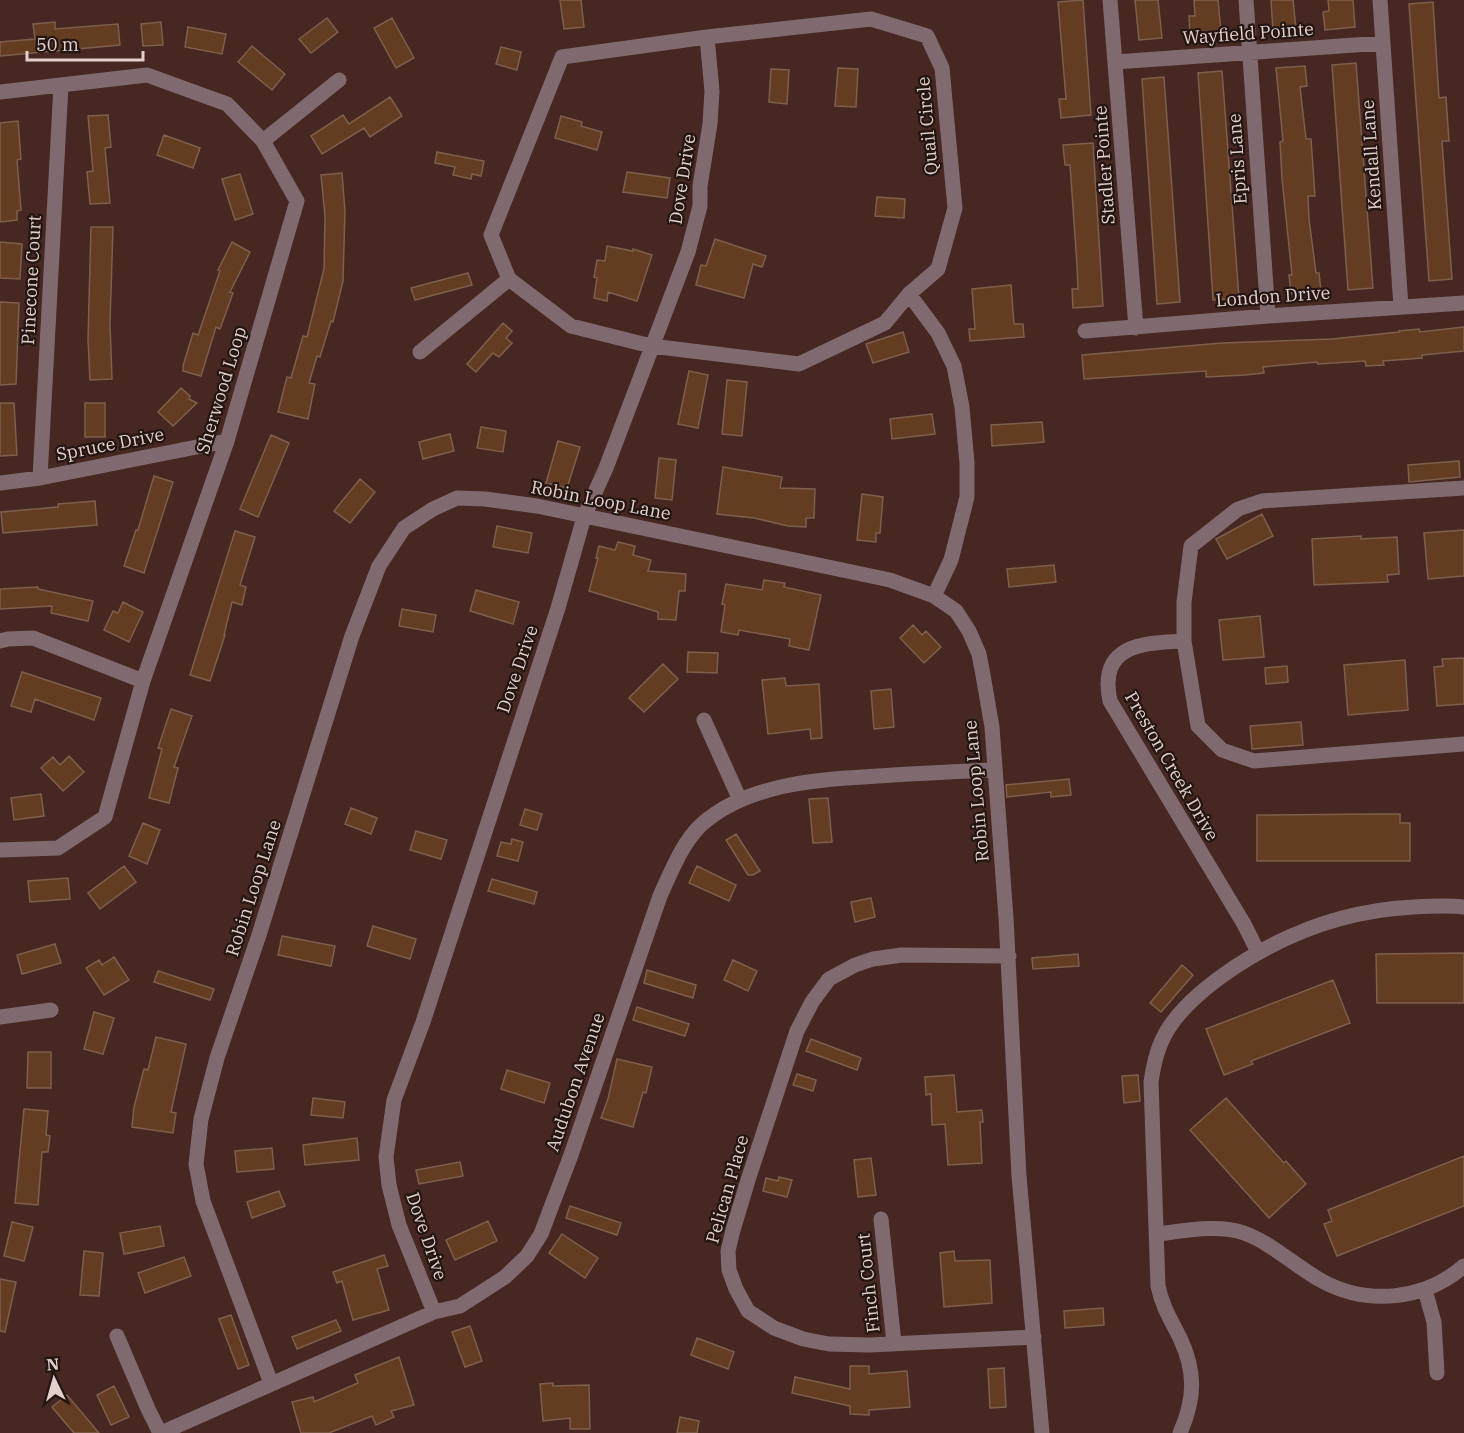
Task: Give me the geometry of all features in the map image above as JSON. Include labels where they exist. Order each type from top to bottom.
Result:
[{"type":"street","name":"Stadler Pointe","points":[[1110,0],[1136,328]]},
{"type":"street","name":"Epris Lane","points":[[1246,0],[1268,315]]},
{"type":"street","name":"Kendall Lane","points":[[1380,0],[1401,307]]},
{"type":"street","name":"Quail Circle","points":[[871,19],[927,36],[942,68],[955,208],[938,269],[909,294],[885,323],[799,364],[651,346],[572,326],[509,279],[491,235],[562,57],[707,37],[871,19]]},
{"type":"street","name":"Dove Drive","points":[[434,1312],[399,1225],[389,1185],[386,1157],[394,1100],[423,1022],[560,602],[584,517],[606,468],[688,252],[700,206],[700,186],[710,124],[712,91],[707,37]]},
{"type":"street","name":"Wayfield Pointe","points":[[1115,62],[1383,43]]},
{"type":"street","name":"Sherwood Loop","points":[[0,92],[147,75],[227,104],[264,141],[297,201],[227,441],[143,681],[105,817],[58,848],[0,850]]},
{"type":"street","points":[[264,141],[339,80]]},
{"type":"street","name":"Pinecone Court","points":[[40,478],[62,85]]},
{"type":"street","points":[[420,352],[509,279]]},
{"type":"street","points":[[909,294],[938,333],[954,366],[963,406],[967,497],[951,560],[934,596]]},
{"type":"street","name":"London Drive","points":[[1085,332],[1268,315],[1464,303]]},
{"type":"street","name":"Spruce Drive","points":[[0,483],[40,478],[227,441]]},
{"type":"street","points":[[1464,488],[1262,501],[1238,509],[1191,546],[1184,602],[1184,641],[1198,726],[1222,750],[1254,761],[1464,744]]},
{"type":"street","name":"Robin Loop Lane","points":[[271,1383],[203,1201],[196,1164],[201,1119],[217,1058],[259,935],[352,636],[379,566],[404,528],[433,509],[457,498],[485,498],[537,506],[890,580],[934,596],[956,612],[969,631],[979,654],[992,727],[1009,956],[1019,1176],[1042,1433]]},
{"type":"street","points":[[0,641],[33,638],[143,681]]},
{"type":"street","name":"Preston Creek Drive","points":[[1184,641],[1144,644],[1124,652],[1112,666],[1108,676],[1110,701],[1244,924],[1258,952]]},
{"type":"street","points":[[704,720],[740,800]]},
{"type":"street","name":"Audubon Avenue","points":[[161,1433],[434,1312],[460,1306],[506,1277],[527,1256],[541,1234],[574,1145],[646,932],[665,886],[692,835],[703,823],[740,800],[761,792],[802,783],[876,776],[994,770]]},
{"type":"street","points":[[1180,1433],[1189,1410],[1193,1385],[1184,1348],[1160,1299],[1158,1286],[1151,1082],[1156,1053],[1170,1026],[1199,994],[1221,976],[1258,952],[1314,925],[1349,915],[1398,908],[1464,907]]},
{"type":"street","name":"Pelican Place","points":[[1009,956],[902,955],[873,959],[855,965],[829,979],[812,1002],[797,1031],[748,1180],[728,1251],[729,1270],[748,1311],[774,1328],[803,1339],[829,1344],[1034,1337]]},
{"type":"street","points":[[0,1017],[51,1010]]},
{"type":"street","name":"Finch Court","points":[[881,1219],[894,1343]]},
{"type":"street","points":[[1157,1234],[1206,1229],[1233,1231],[1258,1240],[1322,1281],[1344,1290],[1382,1296],[1425,1290],[1453,1275],[1464,1266]]},
{"type":"street","points":[[1425,1290],[1434,1322],[1437,1373]]},
{"type":"street","points":[[117,1336],[148,1409],[161,1433]]},
{"type":"building","points":[[560,0],[581,0],[584,27],[564,29]]},
{"type":"building","points":[[1083,0],[1091,115],[1061,118],[1059,99],[1066,99],[1058,2]]},
{"type":"building","points":[[1135,0],[1158,0],[1162,38],[1139,40]]},
{"type":"building","points":[[1194,0],[1218,0],[1221,33],[1190,35],[1189,16],[1195,16]]},
{"type":"building","points":[[1271,0],[1293,0],[1296,29],[1273,31]]},
{"type":"building","points":[[1328,0],[1353,0],[1355,27],[1325,30],[1323,12],[1329,11]]},
{"type":"building","points":[[1433,2],[1439,98],[1446,97],[1449,141],[1442,141],[1452,279],[1429,281],[1409,4]]},
{"type":"building","points":[[327,18],[338,32],[311,53],[299,39]]},
{"type":"building","points":[[392,18],[414,58],[396,68],[374,28]]},
{"type":"building","points":[[55,22],[55,29],[118,24],[120,45],[0,56],[0,42],[35,39],[33,24]]},
{"type":"building","points":[[161,22],[163,45],[143,46],[141,24]]},
{"type":"building","points":[[188,27],[226,34],[222,54],[185,47]]},
{"type":"building","points":[[252,46],[285,74],[272,90],[238,62]]},
{"type":"building","points":[[501,47],[521,52],[517,70],[496,64]]},
{"type":"building","points":[[1356,63],[1373,288],[1348,290],[1332,65]]},
{"type":"building","points":[[1305,66],[1307,86],[1300,87],[1306,139],[1311,139],[1315,196],[1308,196],[1309,219],[1316,273],[1319,273],[1321,291],[1291,294],[1289,275],[1292,275],[1282,179],[1280,142],[1283,141],[1276,68]]},
{"type":"building","points":[[838,68],[858,69],[856,107],[835,106]]},
{"type":"building","points":[[771,69],[789,70],[787,104],[769,102]]},
{"type":"building","points":[[1222,71],[1239,298],[1213,300],[1198,73]]},
{"type":"building","points":[[1164,77],[1180,302],[1157,304],[1142,79]]},
{"type":"building","points":[[390,97],[402,116],[370,137],[364,128],[322,154],[311,136],[343,115],[349,124]]},
{"type":"building","points":[[108,115],[111,147],[105,148],[110,203],[90,204],[87,172],[93,171],[88,116]]},
{"type":"building","points":[[561,116],[582,122],[581,126],[602,132],[597,150],[555,138]]},
{"type":"building","points":[[18,121],[21,159],[17,160],[21,210],[17,211],[17,220],[0,222],[0,123]]},
{"type":"building","points":[[164,135],[200,148],[193,168],[157,155]]},
{"type":"building","points":[[1093,143],[1103,306],[1073,308],[1072,289],[1078,289],[1077,265],[1070,165],[1065,165],[1063,145]]},
{"type":"building","points":[[437,152],[484,161],[481,176],[472,174],[471,179],[453,175],[455,167],[435,163]]},
{"type":"building","points":[[627,172],[670,178],[667,198],[623,192]]},
{"type":"building","points":[[342,173],[345,211],[343,281],[333,322],[331,321],[320,357],[317,356],[309,383],[315,384],[308,419],[278,412],[287,377],[291,378],[303,336],[307,337],[324,269],[325,216],[321,175]]},
{"type":"building","points":[[240,174],[253,214],[235,220],[222,179]]},
{"type":"building","points":[[877,197],[905,199],[904,218],[875,216]]},
{"type":"building","points":[[91,227],[113,227],[110,324],[112,379],[90,380],[88,340]]},
{"type":"building","points":[[715,239],[766,256],[762,267],[753,264],[744,298],[696,285],[701,265],[706,266]]},
{"type":"building","points":[[0,242],[22,244],[20,279],[0,278]]},
{"type":"building","points":[[232,242],[250,252],[230,292],[233,293],[220,329],[216,327],[201,376],[183,371],[193,333],[198,335],[220,271],[218,270]]},
{"type":"building","points":[[607,246],[633,251],[633,249],[652,255],[637,301],[608,292],[607,301],[594,298],[597,260],[605,261]]},
{"type":"building","points":[[468,273],[472,285],[415,300],[411,288]]},
{"type":"building","points":[[1011,285],[1014,324],[1023,324],[1024,337],[970,341],[969,329],[975,329],[972,289]]},
{"type":"building","points":[[0,302],[19,303],[16,384],[0,385]]},
{"type":"building","points":[[503,323],[512,331],[506,338],[512,343],[499,357],[493,353],[476,372],[467,364]]},
{"type":"building","points":[[1464,327],[1464,351],[1422,355],[1422,358],[1383,361],[1384,365],[1366,366],[1365,361],[1318,364],[1317,362],[1263,367],[1264,373],[1245,375],[1206,377],[1206,371],[1084,379],[1082,355],[1222,343],[1332,339],[1419,329],[1420,332]]},
{"type":"building","points":[[903,332],[909,352],[873,363],[866,344]]},
{"type":"building","points":[[689,371],[708,375],[698,428],[678,424]]},
{"type":"building","points":[[727,380],[747,382],[742,436],[722,434]]},
{"type":"building","points":[[181,388],[190,396],[189,399],[197,403],[173,426],[158,412]]},
{"type":"building","points":[[0,403],[14,403],[17,455],[0,456]]},
{"type":"building","points":[[85,403],[105,403],[105,437],[85,437]]},
{"type":"building","points":[[932,414],[935,434],[892,439],[890,419]]},
{"type":"building","points":[[1042,422],[1044,442],[992,446],[991,425]]},
{"type":"building","points":[[481,427],[506,431],[503,452],[477,448]]},
{"type":"building","points":[[450,434],[454,451],[423,459],[419,442]]},
{"type":"building","points":[[271,435],[289,443],[258,517],[240,509]]},
{"type":"building","points":[[558,441],[580,447],[567,488],[546,483]]},
{"type":"building","points":[[659,458],[676,460],[672,500],[655,498]]},
{"type":"building","points":[[1459,461],[1460,477],[1409,482],[1408,465]]},
{"type":"building","points":[[723,467],[782,477],[780,488],[815,489],[814,518],[806,518],[806,527],[717,514]]},
{"type":"building","points":[[154,476],[173,482],[144,573],[124,566],[136,530],[138,530]]},
{"type":"building","points":[[360,479],[375,492],[350,523],[334,511]]},
{"type":"building","points":[[862,494],[883,497],[880,533],[876,533],[876,542],[857,540]]},
{"type":"building","points":[[95,501],[97,525],[3,533],[1,512]]},
{"type":"building","points":[[1262,514],[1273,536],[1227,559],[1216,539]]},
{"type":"building","points":[[497,526],[532,533],[528,553],[493,547]]},
{"type":"building","points":[[1464,530],[1464,576],[1428,579],[1424,533]]},
{"type":"building","points":[[235,531],[255,537],[240,585],[246,587],[242,605],[232,602],[225,635],[210,681],[190,675]]},
{"type":"building","points":[[1361,536],[1361,539],[1397,537],[1399,574],[1387,575],[1388,582],[1314,585],[1312,539]]},
{"type":"building","points":[[618,542],[635,546],[633,555],[651,560],[648,571],[686,574],[685,591],[679,591],[676,620],[658,619],[658,612],[589,591],[599,546],[615,550]]},
{"type":"building","points":[[1054,565],[1056,582],[1009,587],[1007,569]]},
{"type":"building","points":[[764,580],[785,583],[784,587],[821,595],[809,650],[789,646],[790,639],[739,630],[738,635],[721,632],[725,605],[722,604],[726,584],[762,590]]},
{"type":"building","points":[[38,587],[38,589],[93,601],[88,621],[51,613],[52,606],[0,609],[0,589]]},
{"type":"building","points":[[476,590],[519,602],[513,624],[470,611]]},
{"type":"building","points":[[123,602],[143,612],[129,642],[104,630],[113,611],[118,613]]},
{"type":"building","points":[[402,609],[436,615],[433,632],[399,626]]},
{"type":"building","points":[[1260,616],[1264,657],[1223,660],[1219,620]]},
{"type":"building","points":[[913,625],[922,635],[926,631],[941,647],[924,663],[900,638]]},
{"type":"building","points":[[688,652],[718,653],[717,673],[687,672]]},
{"type":"building","points":[[1464,658],[1464,704],[1437,706],[1434,667],[1443,666],[1442,659]]},
{"type":"building","points":[[1405,660],[1408,710],[1348,715],[1344,665]]},
{"type":"building","points":[[663,664],[678,679],[644,712],[629,698]]},
{"type":"building","points":[[1287,666],[1288,682],[1266,684],[1265,668]]},
{"type":"building","points":[[22,672],[101,698],[94,720],[35,699],[31,712],[11,706]]},
{"type":"building","points":[[785,678],[786,686],[819,684],[822,738],[811,739],[810,729],[768,734],[762,680]]},
{"type":"building","points":[[891,689],[894,727],[874,729],[871,691]]},
{"type":"building","points":[[171,709],[192,716],[174,767],[178,768],[169,803],[149,798],[162,749],[158,748]]},
{"type":"building","points":[[1301,722],[1303,745],[1252,749],[1250,726]]},
{"type":"building","points":[[69,756],[84,772],[63,791],[41,768],[53,757],[60,765]]},
{"type":"building","points":[[1069,779],[1071,795],[1051,797],[1051,792],[1007,797],[1006,785]]},
{"type":"building","points":[[41,794],[44,816],[14,820],[11,798]]},
{"type":"building","points":[[828,798],[832,842],[813,843],[809,799]]},
{"type":"building","points":[[351,808],[377,818],[371,834],[345,824]]},
{"type":"building","points":[[525,809],[542,814],[537,830],[520,825]]},
{"type":"building","points":[[1400,814],[1400,823],[1410,823],[1410,861],[1257,861],[1257,815]]},
{"type":"building","points":[[143,823],[160,830],[147,864],[129,856]]},
{"type":"building","points":[[416,831],[447,840],[441,859],[410,850]]},
{"type":"building","points":[[736,834],[760,871],[753,875],[748,875],[726,840]]},
{"type":"building","points":[[512,839],[523,842],[518,861],[497,856],[501,842],[511,844]]},
{"type":"building","points":[[124,866],[136,882],[100,909],[88,893]]},
{"type":"building","points":[[697,866],[736,885],[729,901],[689,883]]},
{"type":"building","points":[[68,878],[70,899],[30,902],[28,881]]},
{"type":"building","points":[[492,879],[537,892],[534,904],[488,891]]},
{"type":"building","points":[[871,898],[875,917],[855,922],[851,902]]},
{"type":"building","points":[[373,926],[416,939],[410,959],[367,946]]},
{"type":"building","points":[[282,936],[335,946],[331,966],[278,955]]},
{"type":"building","points":[[55,944],[61,963],[22,974],[17,955]]},
{"type":"building","points":[[1464,953],[1464,1003],[1377,1003],[1376,954]]},
{"type":"building","points":[[1078,954],[1079,966],[1033,969],[1032,958]]},
{"type":"building","points":[[114,957],[129,980],[104,995],[86,968],[99,960],[102,965]]},
{"type":"building","points":[[733,960],[757,971],[748,991],[724,980]]},
{"type":"building","points":[[1182,965],[1193,975],[1161,1012],[1150,1003]]},
{"type":"building","points":[[647,970],[696,985],[693,998],[644,983]]},
{"type":"building","points":[[158,971],[214,989],[210,1000],[154,982]]},
{"type":"building","points":[[1333,980],[1350,1023],[1251,1061],[1253,1064],[1224,1075],[1206,1029]]},
{"type":"building","points":[[637,1007],[689,1024],[685,1036],[633,1020]]},
{"type":"building","points":[[94,1012],[114,1018],[103,1054],[84,1049]]},
{"type":"building","points":[[156,1037],[186,1044],[171,1112],[176,1113],[173,1133],[132,1127],[134,1107],[144,1069],[148,1070]]},
{"type":"building","points":[[811,1039],[861,1058],[857,1070],[806,1051]]},
{"type":"building","points":[[28,1052],[51,1052],[51,1088],[27,1088]]},
{"type":"building","points":[[617,1059],[652,1067],[646,1093],[643,1092],[633,1127],[601,1118]]},
{"type":"building","points":[[507,1070],[550,1083],[544,1103],[501,1089]]},
{"type":"building","points":[[797,1074],[816,1080],[813,1091],[793,1085]]},
{"type":"building","points":[[954,1075],[957,1112],[982,1110],[983,1122],[980,1122],[982,1163],[948,1165],[945,1124],[932,1125],[931,1094],[926,1095],[925,1077]]},
{"type":"building","points":[[1138,1075],[1140,1101],[1124,1103],[1122,1076]]},
{"type":"building","points":[[313,1098],[345,1102],[343,1118],[311,1115]]},
{"type":"building","points":[[1226,1098],[1284,1163],[1286,1161],[1306,1184],[1269,1218],[1190,1130]]},
{"type":"building","points":[[24,1109],[48,1111],[46,1135],[50,1136],[48,1152],[42,1152],[38,1205],[15,1203]]},
{"type":"building","points":[[357,1138],[359,1160],[305,1165],[303,1145]]},
{"type":"building","points":[[272,1148],[274,1169],[237,1172],[235,1151]]},
{"type":"building","points":[[1464,1156],[1464,1206],[1337,1256],[1324,1224],[1332,1221],[1328,1210]]},
{"type":"building","points":[[871,1158],[876,1195],[858,1197],[854,1160]]},
{"type":"building","points":[[460,1162],[463,1176],[419,1184],[416,1170]]},
{"type":"building","points":[[779,1177],[792,1180],[787,1197],[763,1191],[766,1178],[778,1181]]},
{"type":"building","points":[[279,1191],[285,1206],[252,1218],[247,1202]]},
{"type":"building","points":[[570,1206],[621,1223],[617,1235],[566,1218]]},
{"type":"building","points":[[488,1221],[497,1241],[455,1260],[446,1240]]},
{"type":"building","points":[[12,1222],[33,1227],[24,1261],[4,1256]]},
{"type":"building","points":[[160,1226],[164,1246],[124,1254],[120,1233]]},
{"type":"building","points":[[562,1234],[598,1258],[585,1278],[549,1253]]},
{"type":"building","points":[[84,1251],[103,1253],[99,1296],[80,1295]]},
{"type":"building","points":[[954,1251],[955,1261],[990,1260],[992,1303],[944,1307],[940,1253]]},
{"type":"building","points":[[384,1255],[388,1266],[377,1269],[389,1310],[353,1320],[342,1281],[337,1283],[333,1272]]},
{"type":"building","points":[[184,1257],[191,1276],[145,1293],[138,1273]]},
{"type":"building","points":[[0,1279],[16,1282],[5,1332],[0,1331]]},
{"type":"building","points":[[1103,1308],[1104,1325],[1065,1328],[1064,1311]]},
{"type":"building","points":[[231,1315],[249,1365],[238,1369],[219,1319]]},
{"type":"building","points":[[336,1320],[341,1331],[297,1349],[292,1337]]},
{"type":"building","points":[[470,1326],[482,1361],[465,1367],[452,1332]]},
{"type":"building","points":[[697,1338],[734,1352],[728,1369],[691,1355]]},
{"type":"building","points":[[399,1357],[414,1405],[391,1411],[394,1417],[376,1425],[372,1416],[329,1433],[301,1433],[292,1402],[313,1397],[314,1402],[358,1383],[355,1375]]},
{"type":"building","points":[[850,1366],[869,1366],[869,1374],[907,1371],[910,1407],[869,1410],[869,1415],[850,1414],[850,1406],[792,1393],[795,1377],[850,1389]]},
{"type":"building","points":[[1004,1368],[1006,1407],[990,1408],[988,1369]]},
{"type":"building","points":[[553,1383],[553,1386],[589,1385],[590,1429],[570,1429],[570,1418],[543,1421],[540,1384]]},
{"type":"building","points":[[114,1386],[129,1417],[111,1425],[97,1395]]},
{"type":"building","points":[[67,1395],[99,1433],[74,1433],[52,1407]]},
{"type":"building","points":[[680,1417],[699,1421],[697,1433],[677,1433]]}]
